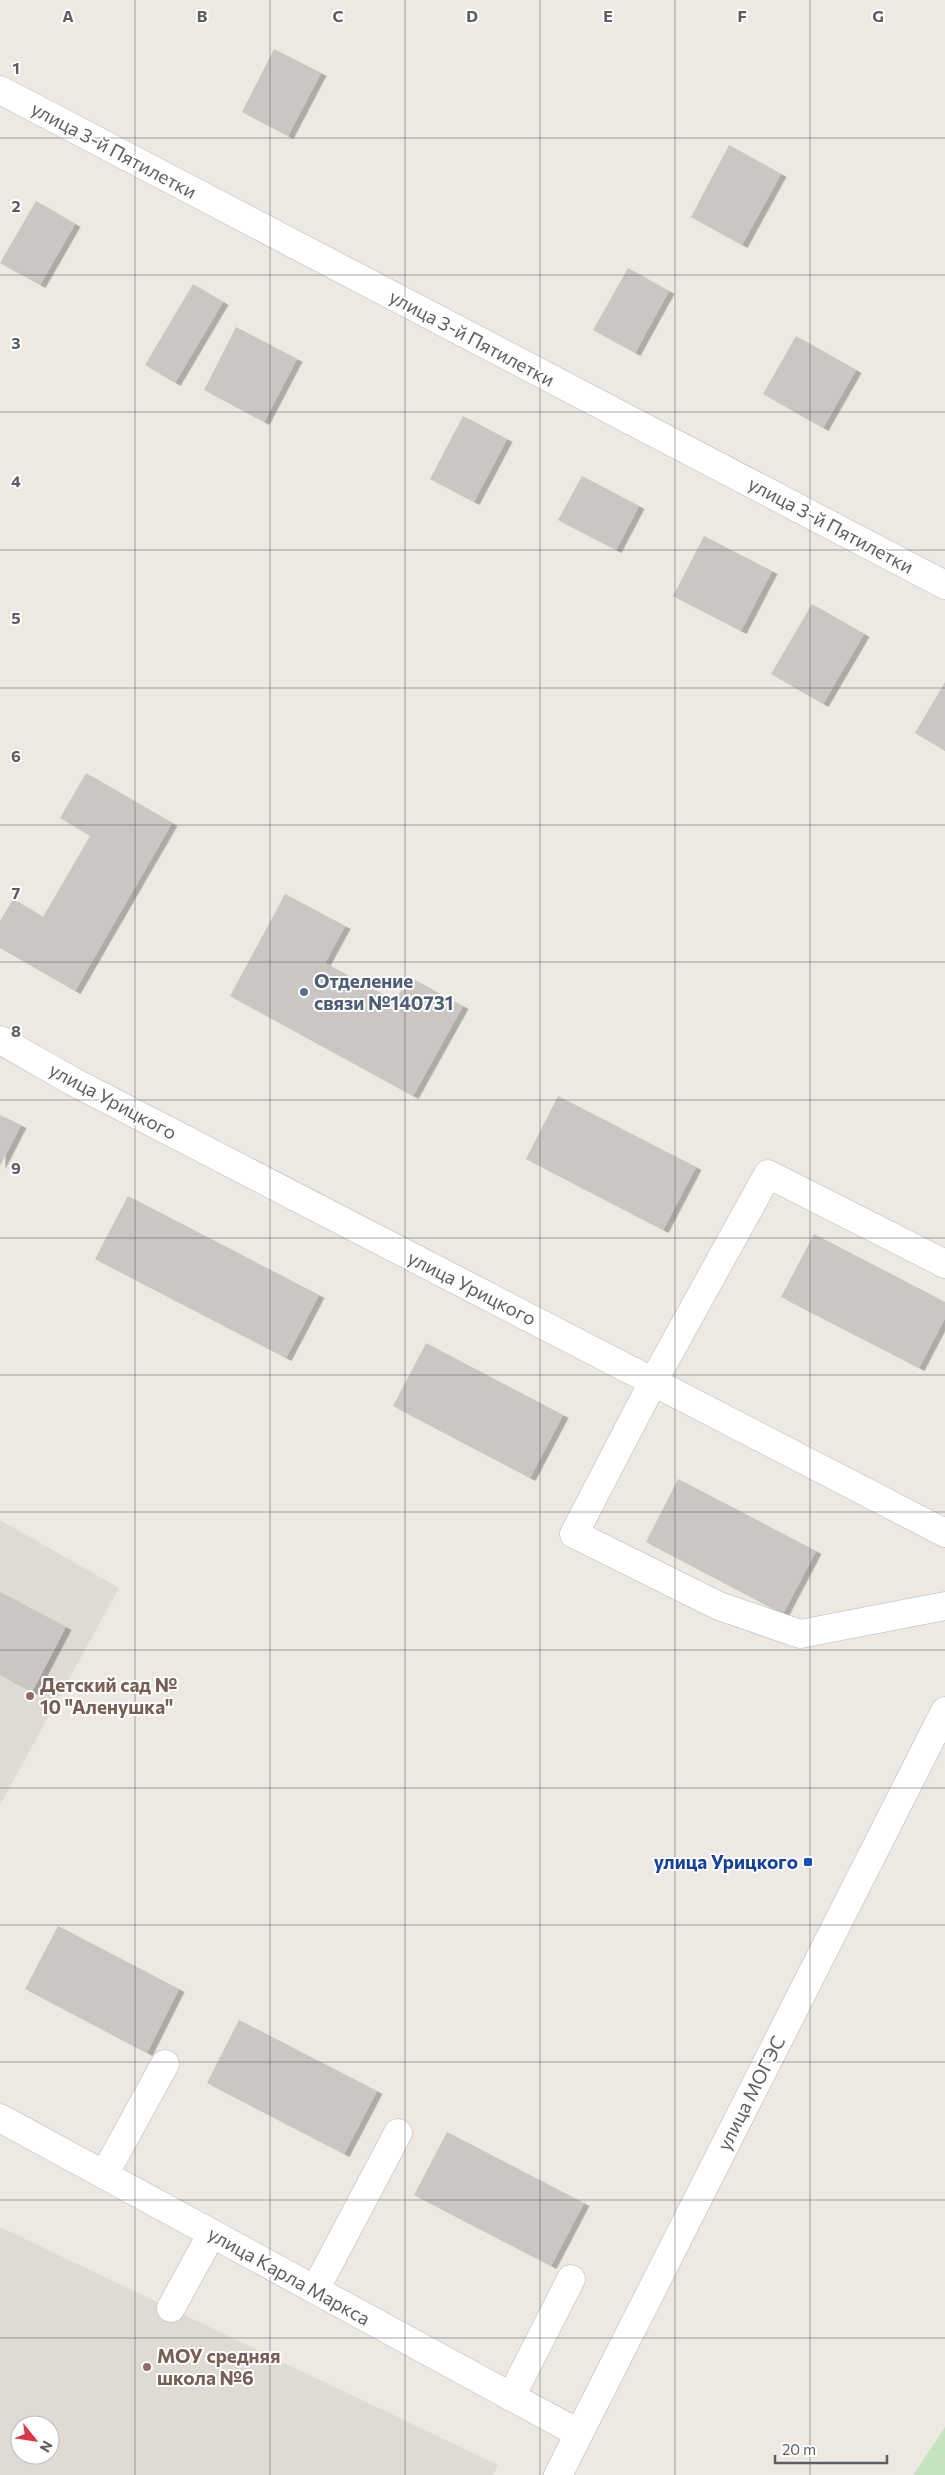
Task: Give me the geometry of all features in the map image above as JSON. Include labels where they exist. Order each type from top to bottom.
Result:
[{"type":"street","name":"улица 3-й Пятилетки","points":[[0,90],[945,584]]},
{"type":"street","name":"улица Урицкого","points":[[0,1040],[74,1082],[945,1533]]},
{"type":"street","points":[[945,1264],[768,1174],[653,1382],[574,1534],[719,1606],[800,1634],[945,1606]]},
{"type":"street","name":"улица МОГЭС","points":[[558,2475],[945,1711]]},
{"type":"street","points":[[104,2175],[165,2064]]},
{"type":"street","name":"улица Карла Маркса","points":[[0,2118],[578,2433]]},
{"type":"street","points":[[315,2290],[398,2133]]},
{"type":"street","points":[[171,2308],[212,2234]]},
{"type":"street","points":[[511,2397],[571,2279]]},
{"type":"shaded area","name":"Детский сад № 10 \"Аленушка\"","points":[[0,1520],[119,1588],[0,1805]]},
{"type":"shaded area","name":"МОУ средняя школа №6","points":[[0,2227],[498,2465],[493,2475],[0,2475]]},
{"type":"green space","points":[[945,2427],[945,2475],[913,2475]]},
{"type":"building","points":[[274,49],[321,73],[288,136],[242,112]]},
{"type":"building","points":[[729,145],[781,174],[742,245],[691,217]]},
{"type":"building","points":[[36,201],[75,224],[40,285],[0,263]]},
{"type":"building","points":[[628,268],[669,291],[635,353],[593,330]]},
{"type":"building","points":[[193,284],[223,302],[175,383],[145,365]]},
{"type":"building","points":[[236,327],[297,359],[264,422],[204,390]]},
{"type":"building","points":[[796,336],[856,370],[823,428],[763,394]]},
{"type":"building","points":[[463,416],[507,439],[474,502],[430,479]]},
{"type":"building","points":[[582,476],[639,506],[616,550],[558,520]]},
{"type":"building","points":[[704,536],[772,571],[741,631],[673,596]]},
{"type":"building","points":[[812,604],[864,634],[823,704],[771,674]]},
{"type":"building","points":[[945,682],[945,751],[915,733]]},
{"type":"building","points":[[86,773],[172,823],[75,991],[0,948],[0,921],[13,899],[43,917],[90,836],[60,818]]},
{"type":"building","points":[[285,894],[345,926],[325,963],[395,1001],[409,977],[463,1006],[413,1096],[230,996]]},
{"type":"building","points":[[558,1096],[696,1167],[663,1230],[526,1159]]},
{"type":"building","points":[[0,1115],[21,1125],[0,1166]]},
{"type":"building","points":[[128,1196],[319,1295],[286,1358],[95,1259]]},
{"type":"building","points":[[814,1234],[945,1302],[945,1318],[919,1368],[781,1297]]},
{"type":"building","points":[[426,1343],[563,1415],[530,1478],[393,1406]]},
{"type":"building","points":[[678,1479],[816,1551],[783,1614],[646,1542]]},
{"type":"building","points":[[0,1592],[66,1627],[32,1692],[0,1675]]},
{"type":"building","points":[[58,1926],[179,1989],[147,2053],[25,1989]]},
{"type":"building","points":[[239,2020],[377,2091],[344,2154],[207,2083]]},
{"type":"building","points":[[447,2132],[584,2203],[551,2266],[414,2195]]},
{"type":"place","name":"Отделение связи №140731","points":[[304,992]]},
{"type":"place","name":"Детский сад № 10 \"Аленушка\"","points":[[30,1696]]},
{"type":"place","name":"улица Урицкого","points":[[808,1862]]},
{"type":"place","name":"МОУ средняя школа №6","points":[[147,2367]]}]
